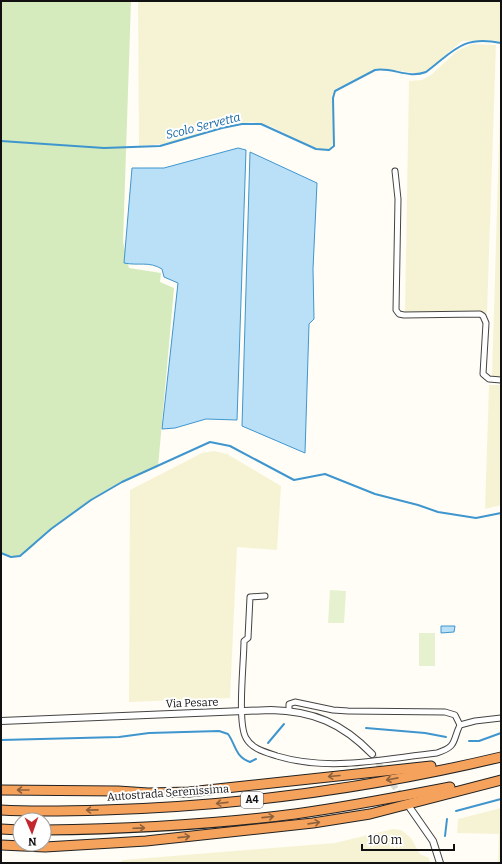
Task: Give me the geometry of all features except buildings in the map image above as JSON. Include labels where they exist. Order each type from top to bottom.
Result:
[{"type":"highway","points":[[1,790],[118,790],[148,793],[189,792],[423,767],[482,756],[500,757]]},
{"type":"highway","name":"Autostrada Serenissima","points":[[1,810],[145,809],[294,795],[371,784],[500,757]]},
{"type":"highway","name":"A4","points":[[52,830],[144,828],[208,824],[294,814],[372,802],[450,787],[501,774]]},
{"type":"highway","points":[[1,845],[45,848],[146,841],[313,823],[370,814],[501,780]]},
{"type":"highway","points":[[1,829],[12,830]]},
{"type":"street","points":[[395,171],[398,199],[396,310],[399,314],[404,315],[480,314],[483,316],[486,323],[483,374],[489,379],[501,380]]},
{"type":"street","points":[[265,596],[250,597],[248,638],[244,641],[242,711],[245,737],[252,745],[266,753],[302,763],[322,764],[386,759],[437,753],[447,750],[455,742],[460,725],[455,716],[445,712],[333,710],[295,702],[289,704],[288,710]]},
{"type":"street","name":"Via Pesare","points":[[1,721],[288,710],[314,715],[330,722],[362,744],[372,754]]},
{"type":"street","points":[[460,725],[475,721],[501,718]]},
{"type":"street","points":[[410,808],[433,841],[440,863]]},
{"type":"shaded area","points":[[138,1],[501,1],[501,42],[491,40],[462,41],[428,70],[420,74],[388,69],[375,70],[334,90],[333,142],[331,148],[323,151],[270,126],[252,122],[223,126],[174,143],[139,146]]},
{"type":"shaded area","points":[[472,44],[496,45],[487,313],[408,314],[405,312],[409,81],[422,80],[431,75],[457,51]]},
{"type":"shaded area","points":[[501,108],[501,379],[492,378]]},
{"type":"shaded area","points":[[489,385],[501,385],[501,505],[485,509]]},
{"type":"shaded area","points":[[214,451],[227,454],[281,486],[277,550],[237,547],[230,698],[129,702],[130,490],[202,453]]},
{"type":"shaded area","points":[[501,808],[501,863],[498,863],[499,834],[457,833],[458,819]]},
{"type":"shaded area","points":[[393,829],[401,830],[411,838],[420,854],[429,858],[430,863],[119,863],[123,860],[335,843]]},
{"type":"green space","points":[[1,1],[131,1],[123,242],[129,268],[161,273],[160,282],[174,288],[158,467],[129,478],[102,493],[52,528],[27,552],[17,557],[1,553]]},
{"type":"green space","points":[[330,590],[346,591],[344,623],[328,623]]},
{"type":"green space","points":[[419,633],[435,633],[435,666],[419,666]]},
{"type":"water","points":[[238,148],[246,150],[237,420],[206,419],[175,428],[162,429],[178,283],[164,277],[162,269],[153,265],[124,263],[132,168],[164,168]]},
{"type":"water","points":[[250,152],[317,183],[313,269],[314,319],[309,324],[305,453],[242,426]]},
{"type":"water","points":[[441,626],[455,626],[454,632],[441,633]]},
{"type":"waterway","name":"Scolo Servetta","points":[[1,141],[104,148],[160,146],[222,128],[242,124],[261,124],[316,149],[329,150],[334,146],[333,98],[335,91],[375,70],[388,70],[407,74],[419,74],[426,72],[452,51],[468,43],[477,41],[501,43]]},
{"type":"waterway","points":[[1,553],[11,557],[20,556],[51,529],[91,500],[122,482],[210,442],[230,446],[294,480],[325,474],[375,494],[418,505],[438,512],[476,518],[501,513]]},
{"type":"waterway","points":[[268,743],[284,724]]},
{"type":"waterway","points":[[366,728],[425,733],[446,737]]},
{"type":"waterway","points":[[1,740],[119,737],[149,733],[219,731],[228,734],[241,757],[250,762],[256,759]]},
{"type":"waterway","points":[[469,741],[479,741],[501,733]]},
{"type":"waterway","points":[[456,811],[501,799]]},
{"type":"waterway","points":[[445,836],[447,819]]},
{"type":"tunnel","points":[[372,754],[403,799]]}]
